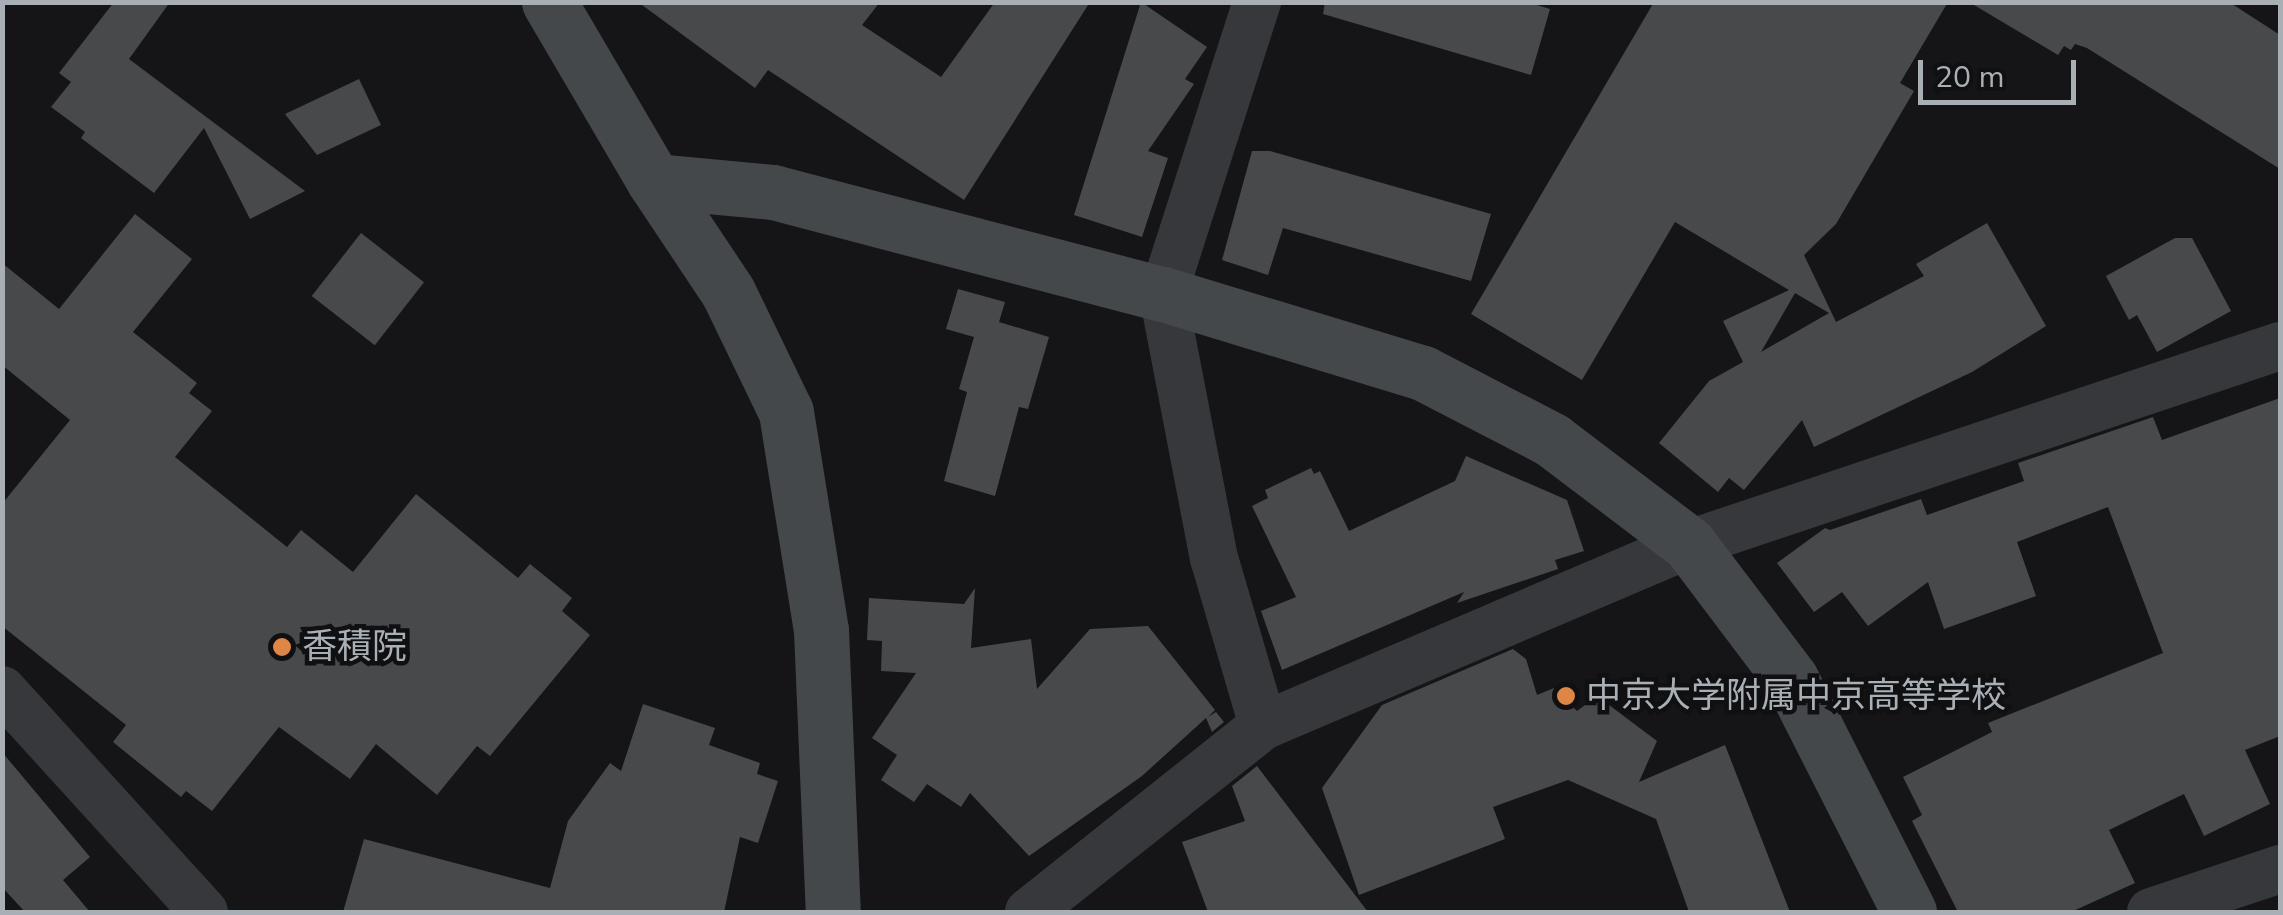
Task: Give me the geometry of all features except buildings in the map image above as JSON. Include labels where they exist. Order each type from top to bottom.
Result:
[{"type":"street","points":[[550,2],[654,181],[728,292],[786,412],[821,630],[834,912]]},
{"type":"street","points":[[1257,2],[1164,294],[1214,558],[1262,726]]},
{"type":"street","points":[[654,181],[773,192],[1164,294],[1423,372],[1552,440],[1689,544],[1791,679],[1909,912]]},
{"type":"street","points":[[1029,912],[1262,726],[1689,544],[2280,346]]},
{"type":"street","points":[[2,690],[200,912]]},
{"type":"street","points":[[2150,912],[2280,870]]},
{"type":"place","name":"香積院","points":[[282,647]]},
{"type":"place","name":"中京大学附属中京高等学校","points":[[1566,696]]}]
